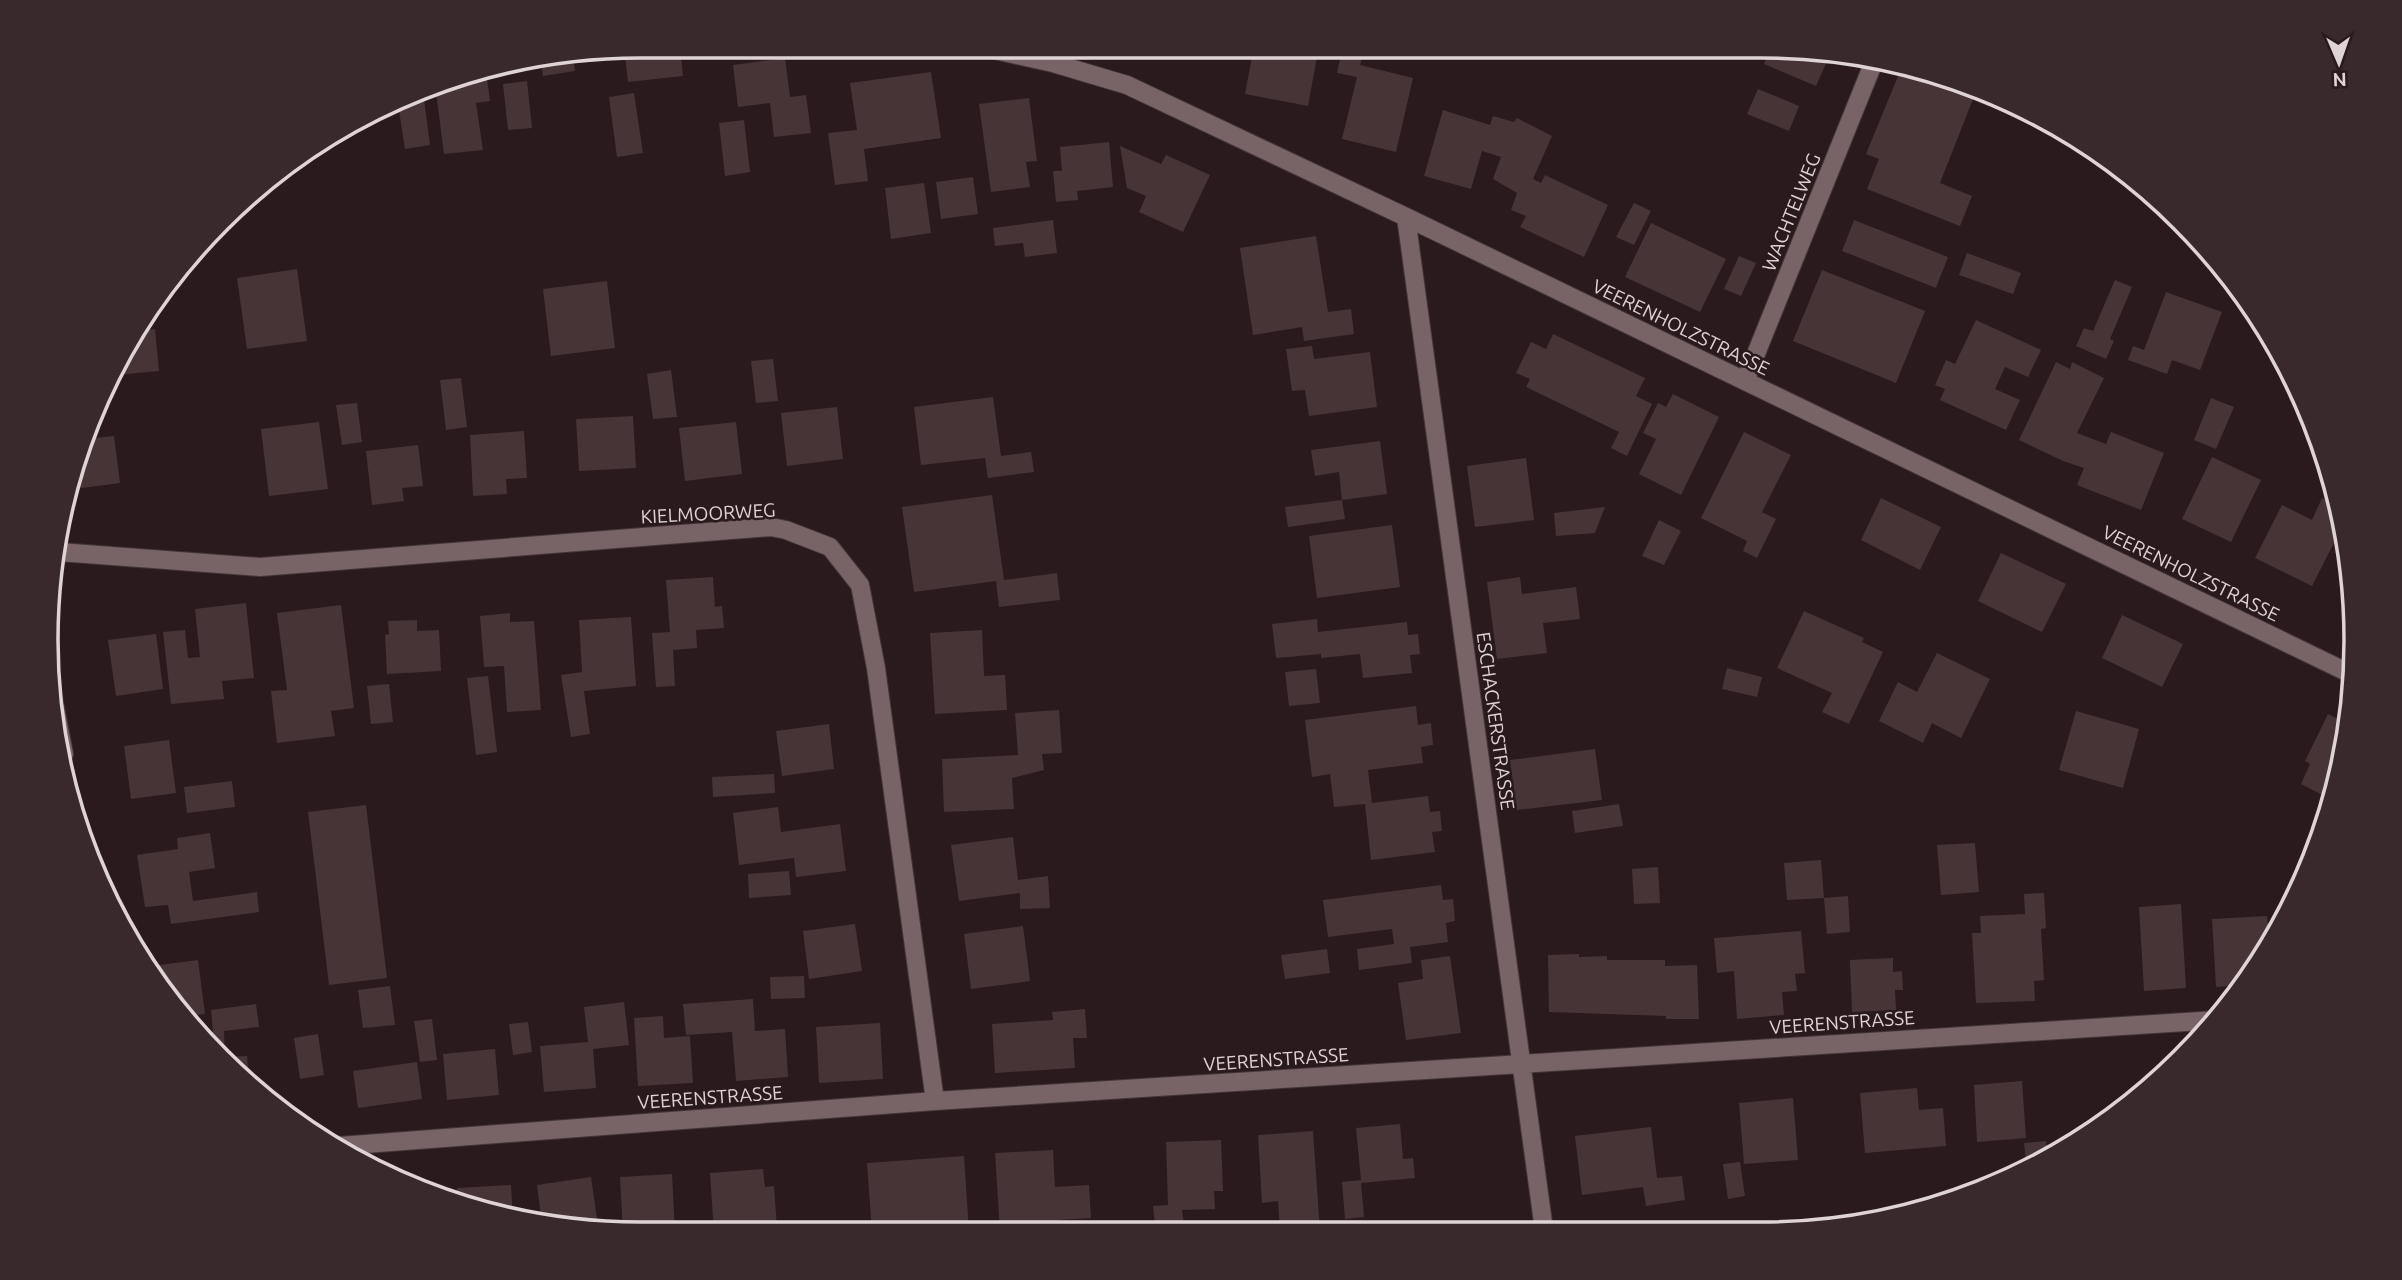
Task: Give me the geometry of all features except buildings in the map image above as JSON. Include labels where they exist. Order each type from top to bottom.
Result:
[{"type":"street","name":"VEERENHOLZSTRASSE","points":[[1031,58],[1126,85],[1406,217],[2343,670]]},
{"type":"street","name":"WACHTELWEG","points":[[1745,381],[1871,68]]},
{"type":"street","name":"ESCHACKERSTRASSE","points":[[1406,217],[1543,1222]]},
{"type":"street","name":"KIELMOORWEG","points":[[65,552],[260,567],[771,527],[830,547],[860,585],[865,609],[876,668],[936,1101]]},
{"type":"street","name":"VEERENSTRASSE","points":[[351,1145],[936,1101],[2202,1021]]}]
